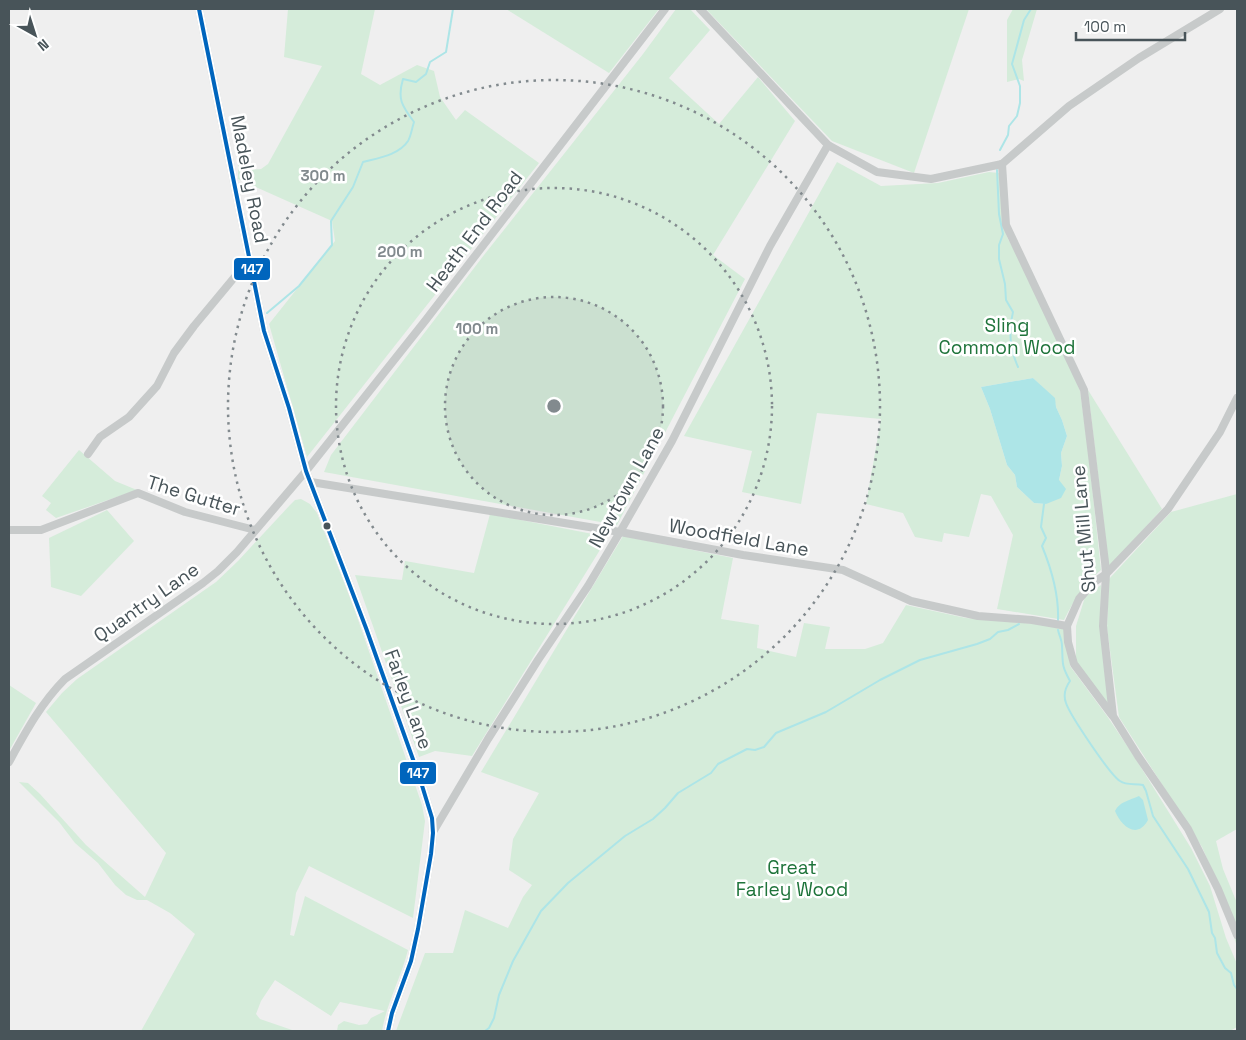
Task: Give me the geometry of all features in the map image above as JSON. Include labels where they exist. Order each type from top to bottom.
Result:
[{"type":"street","name":"Madeley Road","points":[[199,9],[264,331],[289,408],[306,471]]},
{"type":"street","name":"Heath End Road","points":[[306,471],[426,321],[665,9]]},
{"type":"street","points":[[700,9],[828,145],[877,172],[931,180],[1002,164],[1070,106],[1139,58],[1220,9]]},
{"type":"street","name":"Newtown Lane","points":[[433,833],[488,739],[588,586],[620,532],[672,441],[770,246],[828,145]]},
{"type":"street","name":"Shut Mill Lane","points":[[1002,164],[1006,225],[1084,390],[1106,574],[1104,626],[1114,716],[1138,756],[1188,829],[1218,889],[1237,935]]},
{"type":"street","points":[[88,454],[100,437],[129,417],[158,386],[174,353],[194,326],[238,273],[251,267]]},
{"type":"street","points":[[1114,716],[1074,664],[1068,642],[1067,626],[1079,599],[1093,583],[1106,574],[1168,509],[1220,432],[1237,398]]},
{"type":"street","name":"Farley Lane","points":[[306,471],[366,628],[432,818],[433,833],[428,876],[418,929],[411,961],[392,1013],[388,1031]]},
{"type":"street","name":"Quantry Lane","points":[[9,762],[38,712],[51,693],[65,679],[203,583],[225,565],[306,471]]},
{"type":"street","name":"Woodfield Lane","points":[[311,482],[620,532],[743,555],[843,570],[911,601],[978,616],[1032,620],[1067,626]]},
{"type":"street","name":"The Gutter","points":[[9,530],[41,530],[138,493],[185,512],[256,530]]},
{"type":"green space","points":[[288,9],[375,9],[361,74],[380,85],[417,65],[434,71],[440,97],[456,120],[465,110],[539,163],[307,457],[269,324],[335,241],[332,221],[238,179],[238,164],[245,170],[261,169],[268,164],[322,66],[284,57]]},
{"type":"green space","points":[[506,9],[659,9],[609,73]]},
{"type":"green space","points":[[676,9],[690,9],[710,30],[669,78],[719,124],[758,77],[795,121],[713,255],[745,279],[617,525],[324,472],[331,455]]},
{"type":"green space","points":[[706,9],[969,9],[914,173],[832,141]]},
{"type":"green space","points":[[1013,9],[1037,9],[1022,60],[1024,81],[1019,79],[1007,82],[1007,20]]},
{"type":"green space","name":"Sling Common Wood","points":[[837,162],[881,186],[938,183],[989,172],[999,173],[1004,228],[1008,239],[1040,296],[1080,391],[1101,570],[1080,593],[1064,620],[997,609],[1013,535],[991,496],[981,494],[969,537],[944,533],[942,542],[915,537],[903,513],[866,504],[881,419],[817,413],[801,504],[742,492],[752,451],[684,436]],"holes":[[[1033,378],[1054,398],[1067,436],[1061,453],[1062,466],[1059,480],[1046,504],[1034,503],[1017,487],[1015,475],[1007,465],[990,409],[981,387]]]},
{"type":"green space","points":[[1088,390],[1162,509],[1109,567]]},
{"type":"green space","points":[[79,450],[115,481],[137,490],[56,518],[46,510],[51,503],[42,496]]},
{"type":"green space","points":[[1237,494],[1237,829],[1216,841],[1223,869],[1237,903],[1237,947],[1219,886],[1202,847],[1119,717],[1107,628],[1109,579],[1171,512]]},
{"type":"green space","points":[[301,499],[310,504],[317,513],[354,608],[422,805],[425,821],[413,918],[309,866],[296,893],[290,935],[294,936],[305,896],[408,950],[405,960],[387,1010],[382,1031],[337,1031],[338,1025],[344,1021],[359,1025],[367,1024],[371,1018],[385,1011],[340,1002],[331,1016],[275,980],[261,1001],[256,1014],[260,1019],[295,1031],[141,1031],[195,934],[170,913],[147,900],[137,900],[126,895],[115,885],[98,863],[75,843],[59,822],[19,782],[28,783],[86,845],[145,897],[166,853],[46,712],[77,679],[216,582],[295,500]]},
{"type":"green space","points":[[107,510],[134,541],[81,596],[51,587],[49,538]]},
{"type":"green space","points":[[490,514],[608,537],[472,756],[435,751],[419,757],[355,575],[402,580],[405,561],[474,573]]},
{"type":"green space","name":"Great Farley Wood","points":[[623,536],[733,558],[721,619],[759,625],[757,648],[796,657],[804,623],[830,627],[825,649],[865,649],[883,643],[906,605],[966,618],[1069,627],[1070,666],[1132,753],[1191,848],[1210,886],[1226,938],[1237,964],[1237,1027],[1230,1031],[396,1031],[425,953],[453,953],[465,910],[508,928],[523,897],[532,885],[509,870],[513,839],[539,793],[481,772]]},
{"type":"green space","points":[[1101,585],[1100,628],[1110,707],[1076,664],[1076,626],[1085,597]]},
{"type":"green space","points":[[9,685],[36,703],[9,751]]},
{"type":"water","points":[[1033,378],[1055,398],[1056,407],[1067,436],[1061,453],[1062,466],[1059,480],[1066,489],[1061,498],[1046,504],[1034,503],[1017,487],[1015,475],[1007,465],[990,409],[981,387]]},
{"type":"water","points":[[1139,796],[1143,800],[1148,820],[1144,826],[1134,830],[1121,822],[1115,811],[1122,803]]},
{"type":"waterway","points":[[267,313],[299,286],[332,245],[331,221],[353,187],[363,162],[394,153],[408,141],[414,122],[402,102],[400,92],[403,79],[416,82],[426,74],[430,62],[446,52],[453,9]]},
{"type":"waterway","points":[[1000,150],[1008,135],[1009,126],[1017,116],[1020,103],[1020,86],[1012,64],[1024,20],[1031,9]]},
{"type":"waterway","points":[[997,170],[999,214],[1003,234],[999,245],[999,259],[1005,284],[1006,300],[1013,312],[1011,340],[1018,367]]},
{"type":"waterway","points":[[1044,504],[1041,527],[1046,538],[1042,546],[1054,582],[1058,620]]},
{"type":"waterway","points":[[485,1031],[489,1028],[494,1018],[499,995],[513,961],[541,911],[568,883],[625,836],[653,819],[678,793],[711,773],[718,764],[747,749],[755,750],[764,747],[776,733],[826,712],[880,680],[920,660],[977,644],[990,639],[998,632],[1008,630],[1019,624]]},
{"type":"waterway","points":[[1058,630],[1062,644],[1064,667],[1070,681],[1065,694],[1069,710],[1115,776],[1125,783],[1143,785],[1153,816],[1188,869],[1209,912],[1217,953],[1225,968],[1231,973],[1237,989]]},
{"type":"transit line","name":"147","points":[[199,9],[264,331],[289,408],[306,471],[366,628],[432,818],[431,854],[418,929],[411,961],[392,1013],[388,1031]]}]
